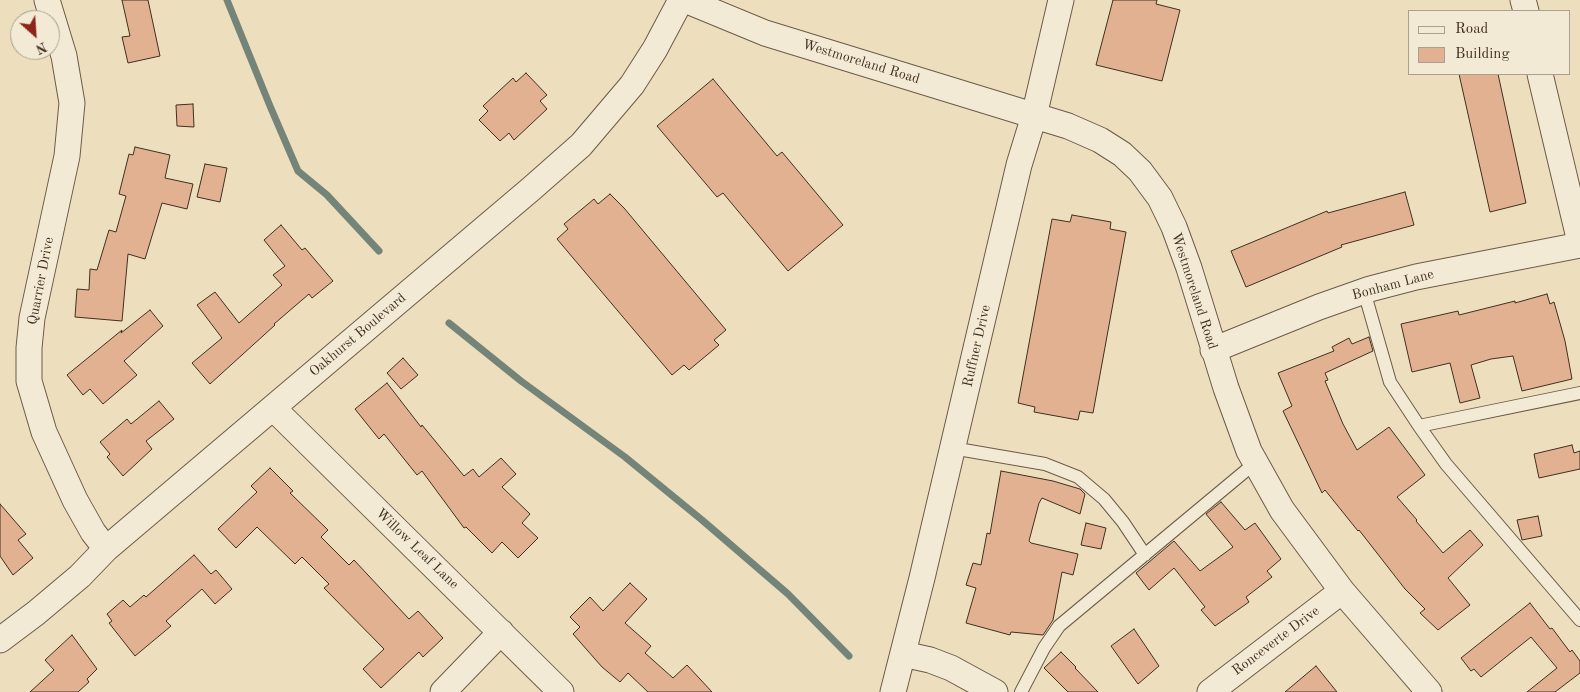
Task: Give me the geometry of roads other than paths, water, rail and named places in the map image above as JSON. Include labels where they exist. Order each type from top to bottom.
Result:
[{"type":"street","name":"Quarrier Drive","points":[[47,0],[64,56],[72,103],[67,156],[32,318],[29,348],[30,381],[44,432],[71,492],[93,532],[106,550]]},
{"type":"street","name":"Oakhurst Boulevard","points":[[0,640],[72,582],[106,550],[581,145],[632,84],[655,50],[681,0]]},
{"type":"street","name":"Westmoreland Road","points":[[685,0],[765,33],[1068,126],[1100,140],[1122,154],[1145,178],[1160,198],[1174,227],[1189,268],[1213,350],[1249,451],[1282,510],[1342,591],[1429,692]]},
{"type":"street","name":"Ruffner Drive","points":[[893,692],[1061,0]]},
{"type":"street","points":[[1540,75],[1580,243]]},
{"type":"street","name":"Bonham Lane","points":[[1213,350],[1283,321],[1364,291],[1416,277],[1504,261],[1580,243]]},
{"type":"street","name":"Willow Leaf Lane","points":[[273,408],[561,692]]},
{"type":"street","name":"Ronceverte Drive","points":[[1210,692],[1342,591]]},
{"type":"street","points":[[443,692],[501,632]]},
{"type":"street","points":[[902,654],[930,660],[951,668],[995,692]]},
{"type":"lane","points":[[1364,291],[1390,382],[1446,464],[1580,620]]},
{"type":"lane","points":[[1419,426],[1580,393]]},
{"type":"lane","points":[[952,448],[1046,464],[1078,476],[1104,499],[1124,522],[1145,555]]},
{"type":"lane","points":[[1021,692],[1044,648],[1059,626],[1255,462]]},
{"type":"waterway","points":[[227,0],[298,171],[327,195],[379,251]]},
{"type":"waterway","points":[[449,323],[521,381],[625,457],[702,520],[788,594],[849,656]]}]
